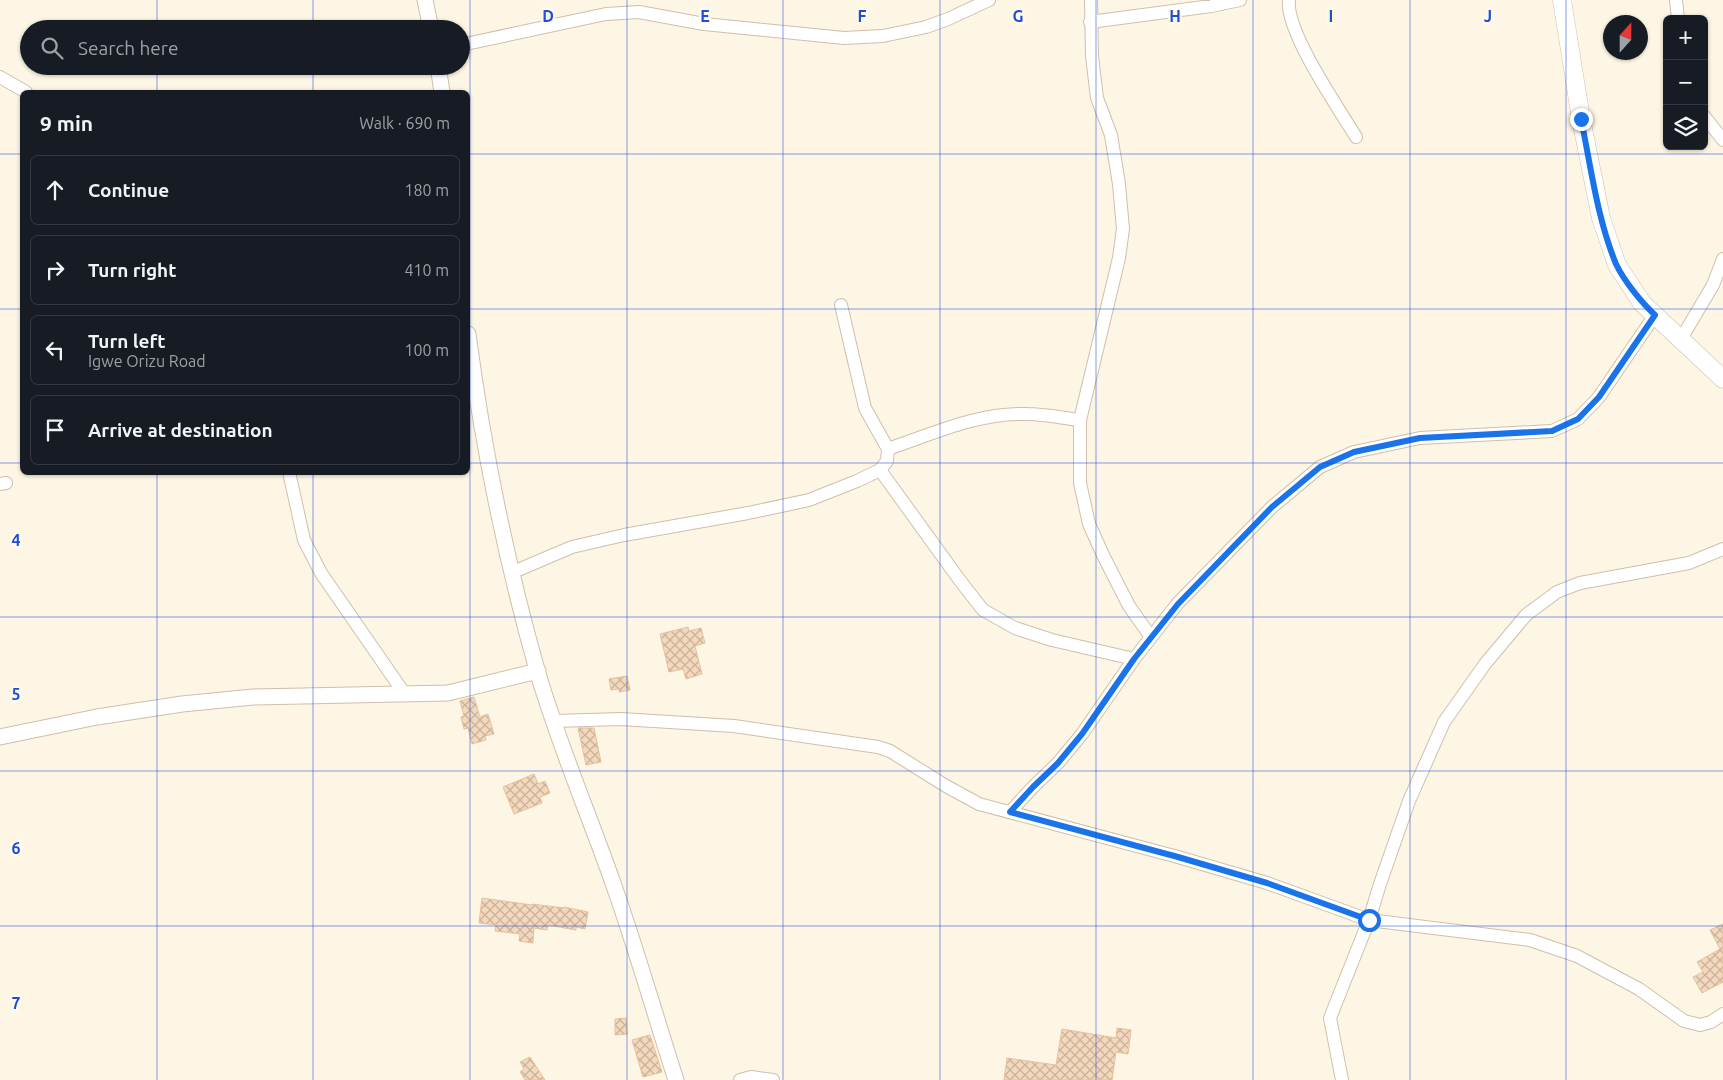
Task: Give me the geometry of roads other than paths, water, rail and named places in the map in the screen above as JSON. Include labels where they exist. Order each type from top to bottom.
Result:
[{"type":"main road","points":[[1562,0],[1581,119],[1601,218],[1617,265],[1642,303],[1723,379]]},
{"type":"street","points":[[425,0],[429,20]]},
{"type":"street","points":[[470,43],[606,14],[639,12],[704,24],[835,37],[883,36],[926,27],[989,0]]},
{"type":"street","points":[[1091,0],[1090,22],[1097,98],[1111,134],[1119,184],[1123,229],[1119,258],[1080,420],[1080,484],[1089,524],[1120,590],[1151,637]]},
{"type":"street","points":[[1090,22],[1211,6],[1240,0]]},
{"type":"street","points":[[1289,0],[1288,5],[1293,27],[1323,84],[1356,137]]},
{"type":"street","points":[[1676,0],[1678,15]]},
{"type":"street","points":[[439,75],[442,90]]},
{"type":"street","points":[[0,77],[23,90]]},
{"type":"street","points":[[1708,121],[1723,140]]},
{"type":"street","points":[[1681,340],[1713,285],[1723,259]]},
{"type":"street","points":[[511,573],[572,547],[624,535],[809,500],[880,470],[886,461],[888,449],[865,408],[841,305]]},
{"type":"street","points":[[1010,812],[1058,763],[1076,741],[1134,659],[1178,604],[1272,507],[1320,467],[1354,452],[1420,438],[1552,431],[1578,419],[1599,397],[1655,315]]},
{"type":"street","points":[[470,348],[481,428],[511,573],[538,671],[553,722],[614,885],[675,1080]]},
{"type":"street","points":[[888,449],[991,416],[1026,414],[1080,420]]},
{"type":"street","points":[[880,470],[960,582],[983,610],[1014,628],[1052,640],[1134,659]]},
{"type":"street","points":[[289,475],[304,540],[322,573],[404,693]]},
{"type":"street","points":[[1342,1080],[1330,1018],[1369,920],[1409,801],[1444,722],[1485,664],[1526,615],[1557,592],[1580,583],[1689,563],[1723,549]]},
{"type":"street","points":[[0,737],[97,717],[182,704],[253,698],[448,693],[538,671]]},
{"type":"street","points":[[553,722],[622,718],[724,726],[878,747],[890,751],[979,804],[1178,857],[1267,883],[1369,920],[1530,940],[1577,956],[1639,989],[1684,1021],[1700,1025],[1711,1022],[1723,1014]]},
{"type":"street","points":[[740,1080],[751,1077],[772,1080]]}]
